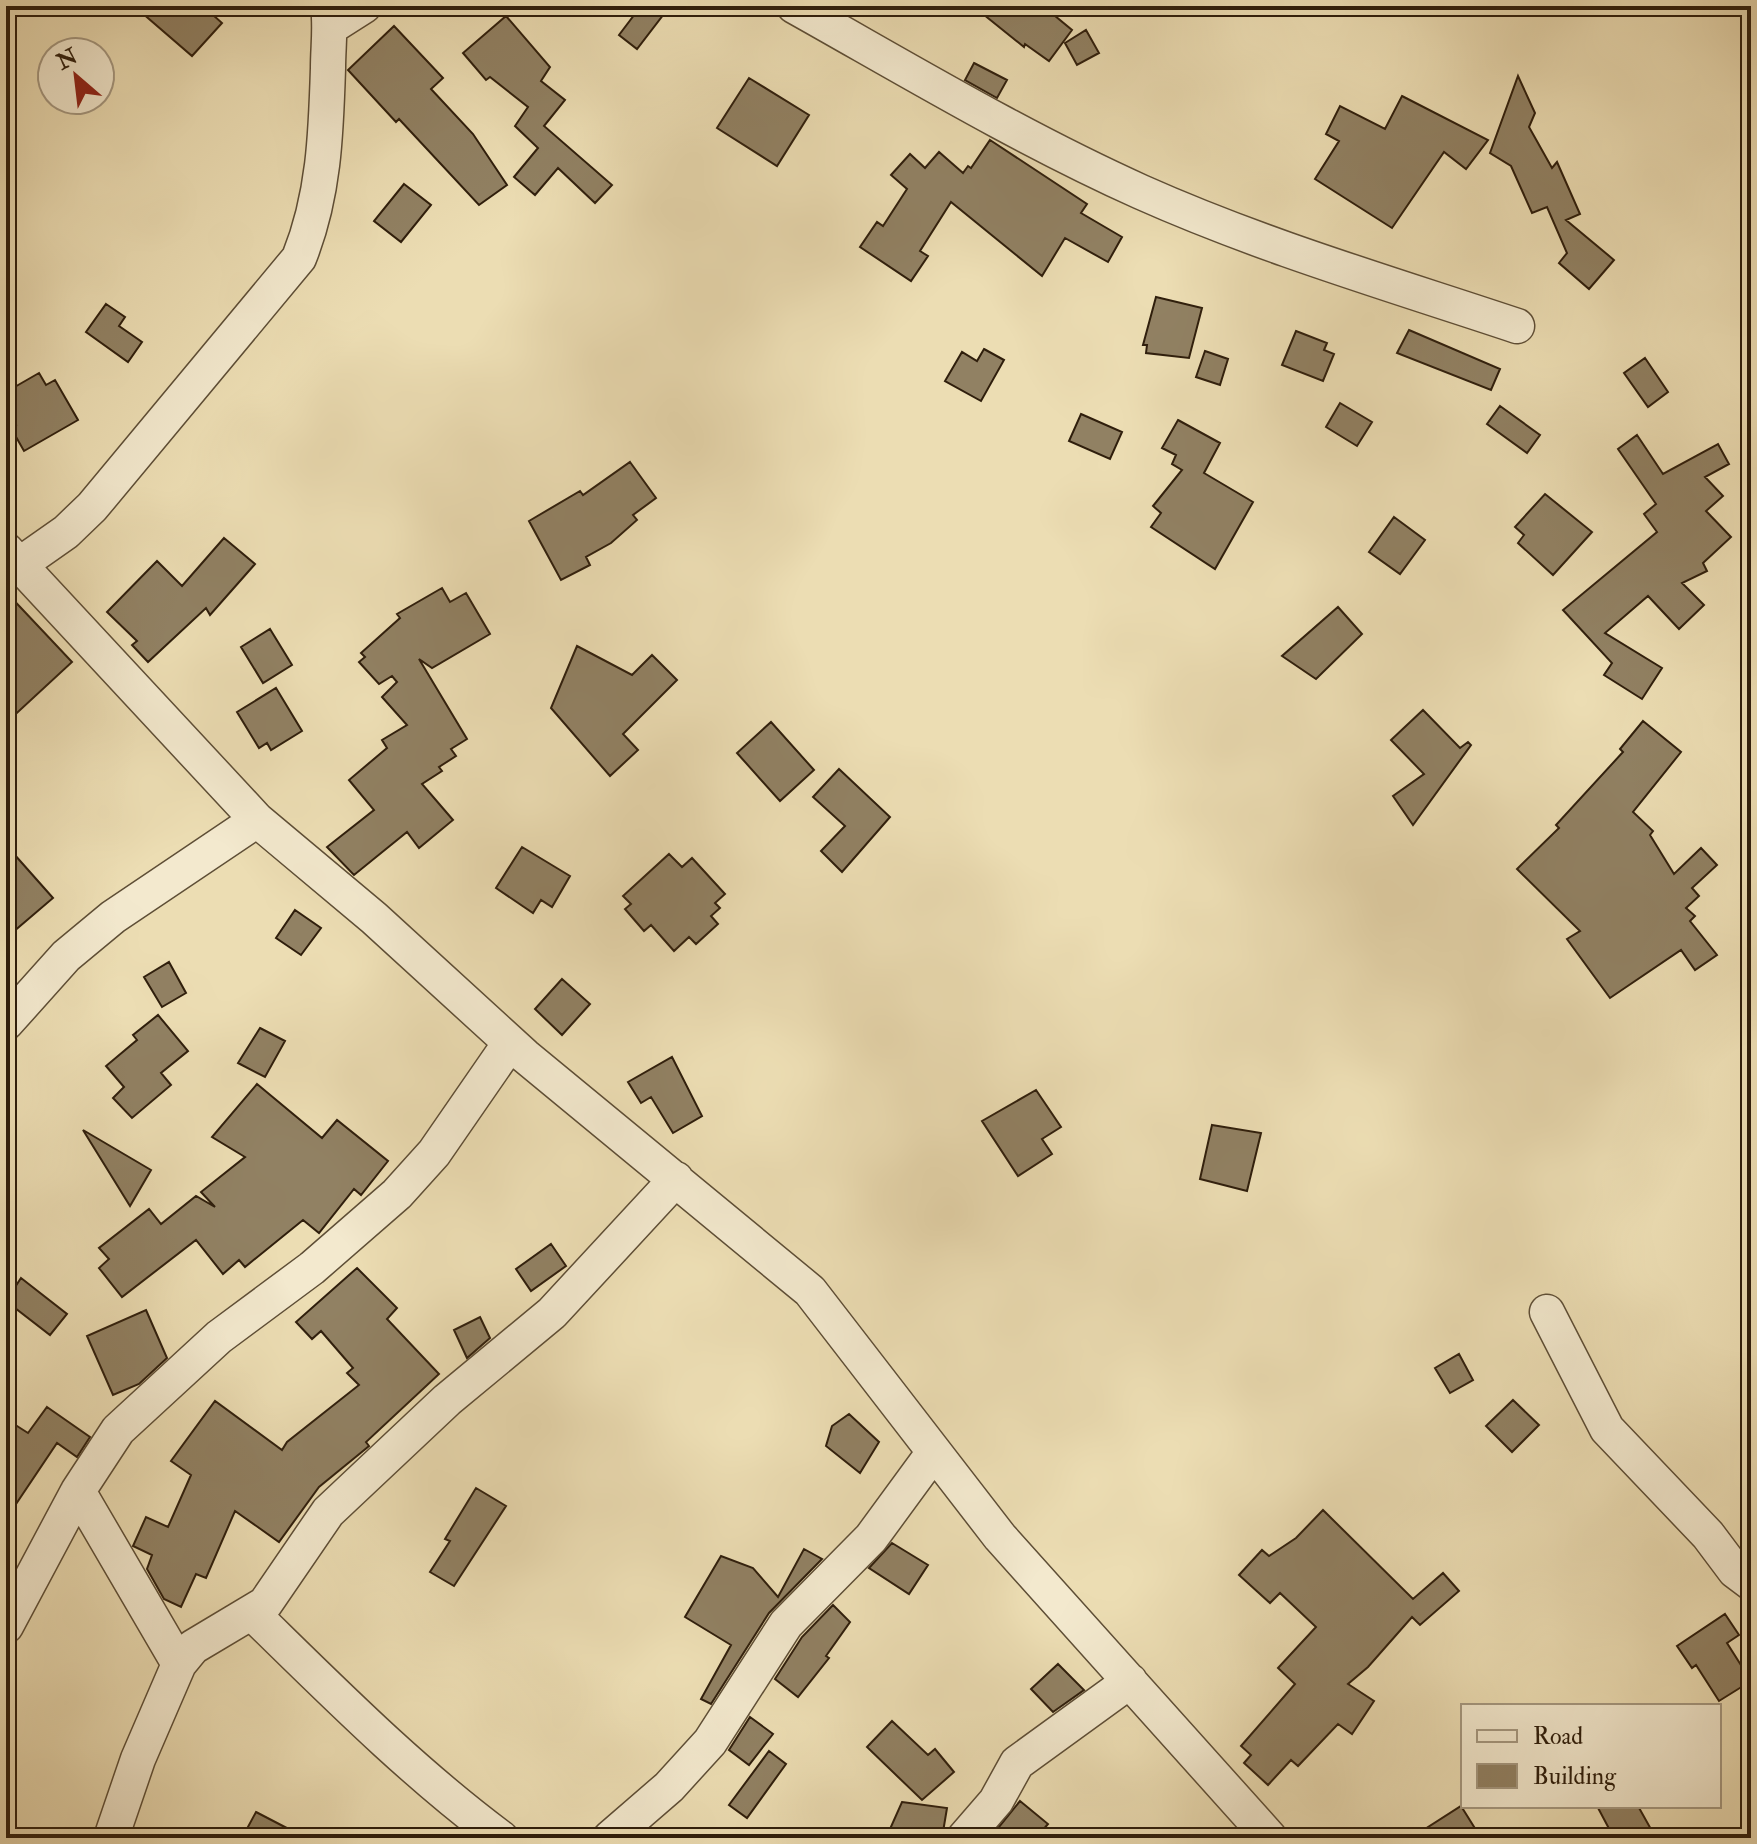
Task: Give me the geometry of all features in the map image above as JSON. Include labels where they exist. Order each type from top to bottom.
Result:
[{"type":"street","points":[[364,6],[329,16],[321,182],[312,225],[299,258],[92,507],[66,532],[12,557],[257,820],[374,918],[510,1043],[810,1291],[1000,1537],[1270,1838]]},
{"type":"street","points":[[794,6],[1017,130],[1144,193],[1329,264],[1517,326]]},
{"type":"street","points":[[6,1023],[66,956],[113,917],[257,820]]},
{"type":"street","points":[[9,1615],[78,1491],[118,1430],[219,1337],[312,1268],[397,1194],[434,1153],[510,1043]]},
{"type":"street","points":[[111,1838],[138,1759],[179,1664],[193,1647],[252,1613],[274,1594],[328,1512],[447,1400],[552,1313],[676,1179]]},
{"type":"street","points":[[1547,1312],[1612,1436],[1708,1535],[1735,1571],[1751,1583]]},
{"type":"street","points":[[610,1838],[669,1787],[710,1742],[786,1624],[871,1538],[934,1452]]},
{"type":"street","points":[[78,1491],[179,1664]]},
{"type":"street","points":[[252,1613],[375,1733],[462,1810],[501,1838]]},
{"type":"street","points":[[964,1838],[996,1801],[1017,1763],[1130,1681]]},
{"type":"building","points":[[134,6],[203,6],[222,23],[192,56]]},
{"type":"building","points":[[641,6],[670,6],[637,49],[619,35]]},
{"type":"building","points":[[973,6],[1043,6],[1072,30],[1049,61],[1025,44],[1024,47]]},
{"type":"building","points":[[506,16],[550,67],[541,81],[565,100],[544,126],[612,185],[595,203],[558,168],[535,195],[514,177],[538,148],[515,126],[528,107],[490,77],[486,80],[463,53]]},
{"type":"building","points":[[394,26],[443,78],[431,89],[473,134],[507,185],[479,205],[399,119],[396,122],[348,70]]},
{"type":"building","points":[[1086,30],[1099,53],[1077,65],[1065,43]]},
{"type":"building","points":[[974,63],[1007,80],[997,98],[965,80]]},
{"type":"building","points":[[1518,76],[1535,113],[1529,127],[1552,168],[1557,162],[1580,214],[1566,220],[1614,260],[1589,289],[1559,263],[1567,253],[1547,207],[1532,213],[1511,166],[1490,153]]},
{"type":"building","points":[[749,78],[809,115],[777,166],[717,128]]},
{"type":"building","points":[[1402,96],[1488,140],[1466,169],[1444,152],[1392,228],[1315,179],[1339,141],[1326,134],[1340,106],[1385,129]]},
{"type":"building","points":[[990,140],[1087,204],[1081,213],[1122,237],[1108,262],[1065,238],[1042,276],[951,202],[920,251],[928,256],[911,281],[860,247],[877,222],[883,226],[907,189],[891,175],[910,154],[925,168],[939,152],[963,173],[968,166],[971,168]]},
{"type":"building","points":[[404,184],[431,205],[401,242],[374,221]]},
{"type":"building","points":[[1156,297],[1202,308],[1189,358],[1146,353],[1147,345],[1143,345]]},
{"type":"building","points":[[106,304],[125,317],[119,326],[142,342],[128,362],[86,332]]},
{"type":"building","points":[[1409,330],[1500,369],[1491,390],[1397,353]]},
{"type":"building","points":[[1296,331],[1327,343],[1324,350],[1334,354],[1323,381],[1282,365]]},
{"type":"building","points":[[984,349],[1004,360],[981,401],[945,381],[962,352],[977,361]]},
{"type":"building","points":[[1205,351],[1228,359],[1220,385],[1196,377]]},
{"type":"building","points":[[1645,358],[1668,392],[1648,407],[1624,373]]},
{"type":"building","points":[[39,373],[46,385],[55,380],[78,420],[24,451],[11,428],[16,425],[6,407],[6,392]]},
{"type":"building","points":[[1340,403],[1372,422],[1357,446],[1326,427]]},
{"type":"building","points":[[1500,406],[1540,435],[1527,453],[1487,424]]},
{"type":"building","points":[[1081,414],[1122,432],[1110,459],[1069,441]]},
{"type":"building","points":[[1178,420],[1220,443],[1204,473],[1253,502],[1215,569],[1151,527],[1161,513],[1153,506],[1182,470],[1172,464],[1176,455],[1162,448]]},
{"type":"building","points":[[1637,435],[1663,474],[1718,444],[1729,464],[1705,477],[1723,496],[1706,511],[1731,537],[1703,563],[1707,571],[1682,583],[1704,605],[1679,629],[1648,596],[1605,633],[1662,668],[1642,699],[1604,675],[1612,663],[1563,610],[1657,532],[1644,514],[1656,504],[1618,449]]},
{"type":"building","points":[[630,462],[656,498],[633,515],[637,520],[611,543],[586,557],[590,565],[561,580],[529,521],[580,491],[583,495]]},
{"type":"building","points":[[1545,494],[1592,532],[1553,575],[1518,543],[1524,535],[1515,527]]},
{"type":"building","points":[[1394,517],[1425,540],[1400,574],[1369,552]]},
{"type":"building","points":[[224,538],[255,564],[210,615],[206,608],[148,662],[132,645],[137,641],[107,612],[157,561],[182,586]]},
{"type":"building","points":[[442,588],[450,602],[466,593],[490,634],[432,668],[419,659],[467,739],[451,749],[456,756],[439,767],[442,771],[422,784],[453,820],[419,848],[407,832],[354,875],[327,847],[374,810],[349,780],[387,748],[382,740],[407,725],[382,697],[397,682],[392,676],[379,684],[359,662],[365,657],[361,653],[400,618],[397,614]]},
{"type":"building","points":[[6,592],[72,662],[6,723]]},
{"type":"building","points":[[1338,607],[1362,634],[1316,679],[1282,656]]},
{"type":"building","points":[[270,629],[292,665],[263,683],[241,647]]},
{"type":"building","points":[[577,646],[632,675],[652,655],[677,680],[623,734],[638,750],[610,776],[551,708]]},
{"type":"building","points":[[276,688],[302,731],[271,750],[267,743],[259,748],[237,712]]},
{"type":"building","points":[[1423,710],[1460,748],[1468,742],[1471,745],[1413,825],[1393,796],[1424,774],[1391,740]]},
{"type":"building","points":[[1643,721],[1681,752],[1633,812],[1653,831],[1650,835],[1674,874],[1701,848],[1717,865],[1692,888],[1699,896],[1686,908],[1695,916],[1690,921],[1717,955],[1695,970],[1681,950],[1610,998],[1567,939],[1580,931],[1517,869],[1559,828],[1556,825],[1623,752],[1620,749]]},
{"type":"building","points":[[771,722],[814,770],[780,801],[737,753]]},
{"type":"building","points":[[839,769],[890,817],[842,872],[821,851],[845,826],[813,797]]},
{"type":"building","points":[[6,845],[53,898],[6,938]]},
{"type":"building","points":[[522,847],[570,876],[552,907],[541,900],[533,913],[496,888]]},
{"type":"building","points":[[669,854],[682,867],[692,858],[725,894],[715,903],[720,908],[711,916],[718,924],[696,944],[689,937],[674,951],[651,925],[644,931],[625,909],[631,904],[623,896]]},
{"type":"building","points":[[295,910],[321,928],[301,955],[276,938]]},
{"type":"building","points":[[169,962],[186,993],[162,1007],[144,977]]},
{"type":"building","points":[[562,979],[590,1004],[562,1035],[535,1009]]},
{"type":"building","points":[[158,1015],[188,1051],[161,1073],[171,1085],[132,1118],[113,1098],[124,1087],[106,1066],[137,1040],[133,1035]]},
{"type":"building","points":[[260,1028],[285,1041],[265,1077],[238,1063]]},
{"type":"building","points":[[672,1057],[702,1116],[673,1133],[651,1097],[641,1103],[628,1082]]},
{"type":"building","points":[[257,1084],[322,1138],[337,1120],[388,1161],[361,1195],[354,1189],[319,1233],[303,1220],[245,1267],[239,1260],[223,1274],[196,1240],[122,1297],[99,1268],[109,1259],[99,1248],[149,1209],[161,1224],[196,1196],[215,1207],[201,1192],[245,1157],[212,1137]]},
{"type":"building","points":[[1036,1090],[1061,1127],[1042,1139],[1052,1154],[1018,1176],[982,1121]]},
{"type":"building","points":[[1212,1125],[1261,1133],[1247,1191],[1200,1179]]},
{"type":"building","points":[[83,1130],[151,1170],[130,1206]]},
{"type":"building","points":[[551,1244],[566,1266],[531,1291],[516,1269]]},
{"type":"building","points":[[357,1268],[397,1308],[387,1319],[439,1374],[366,1442],[369,1446],[319,1487],[279,1542],[235,1511],[206,1578],[196,1574],[181,1607],[164,1599],[147,1569],[152,1555],[133,1546],[146,1517],[168,1527],[191,1475],[171,1461],[215,1401],[282,1450],[287,1442],[359,1385],[347,1373],[353,1368],[321,1331],[312,1339],[296,1322]]},
{"type":"building","points":[[21,1278],[67,1314],[50,1335],[6,1301]]},
{"type":"building","points":[[146,1310],[167,1358],[139,1384],[113,1395],[87,1336]]},
{"type":"building","points":[[480,1317],[490,1338],[467,1358],[454,1330]]},
{"type":"building","points":[[1459,1354],[1473,1380],[1450,1393],[1435,1368]]},
{"type":"building","points":[[1513,1400],[1539,1425],[1512,1452],[1486,1426]]},
{"type":"building","points":[[47,1407],[90,1437],[77,1457],[57,1443],[6,1519],[6,1419],[28,1433]]},
{"type":"building","points":[[849,1414],[879,1442],[860,1473],[826,1446],[832,1426]]},
{"type":"building","points":[[476,1488],[506,1506],[454,1586],[430,1572],[450,1541],[445,1539]]},
{"type":"building","points":[[1323,1510],[1413,1599],[1443,1573],[1459,1591],[1420,1625],[1412,1617],[1368,1667],[1348,1684],[1374,1701],[1352,1734],[1338,1724],[1298,1766],[1291,1760],[1268,1785],[1244,1763],[1251,1755],[1241,1746],[1295,1684],[1278,1668],[1316,1627],[1280,1593],[1270,1603],[1239,1575],[1262,1550],[1269,1556],[1296,1538]]},
{"type":"building","points":[[892,1543],[928,1565],[909,1594],[869,1568]]},
{"type":"building","points":[[804,1549],[822,1559],[769,1613],[711,1704],[701,1699],[731,1645],[685,1617],[721,1556],[753,1568],[778,1597]]},
{"type":"building","points":[[833,1605],[850,1622],[826,1656],[829,1658],[798,1697],[775,1679],[802,1637]]},
{"type":"building","points":[[1725,1614],[1739,1635],[1727,1643],[1751,1681],[1719,1701],[1696,1665],[1692,1668],[1677,1646]]},
{"type":"building","points":[[1058,1664],[1084,1690],[1053,1712],[1031,1689]]},
{"type":"building","points":[[750,1717],[773,1734],[749,1765],[729,1750]]},
{"type":"building","points":[[892,1721],[928,1755],[935,1749],[954,1772],[922,1800],[867,1747]]},
{"type":"building","points":[[769,1751],[786,1764],[747,1818],[729,1805]]},
{"type":"building","points":[[1020,1801],[1048,1824],[1036,1838],[990,1838]]},
{"type":"building","points":[[902,1802],[947,1808],[942,1838],[886,1838]]},
{"type":"building","points":[[1461,1806],[1481,1838],[1411,1838]]},
{"type":"building","points":[[1598,1808],[1639,1808],[1652,1831],[1638,1838],[1614,1838]]},
{"type":"building","points":[[256,1812],[306,1838],[242,1838]]}]
